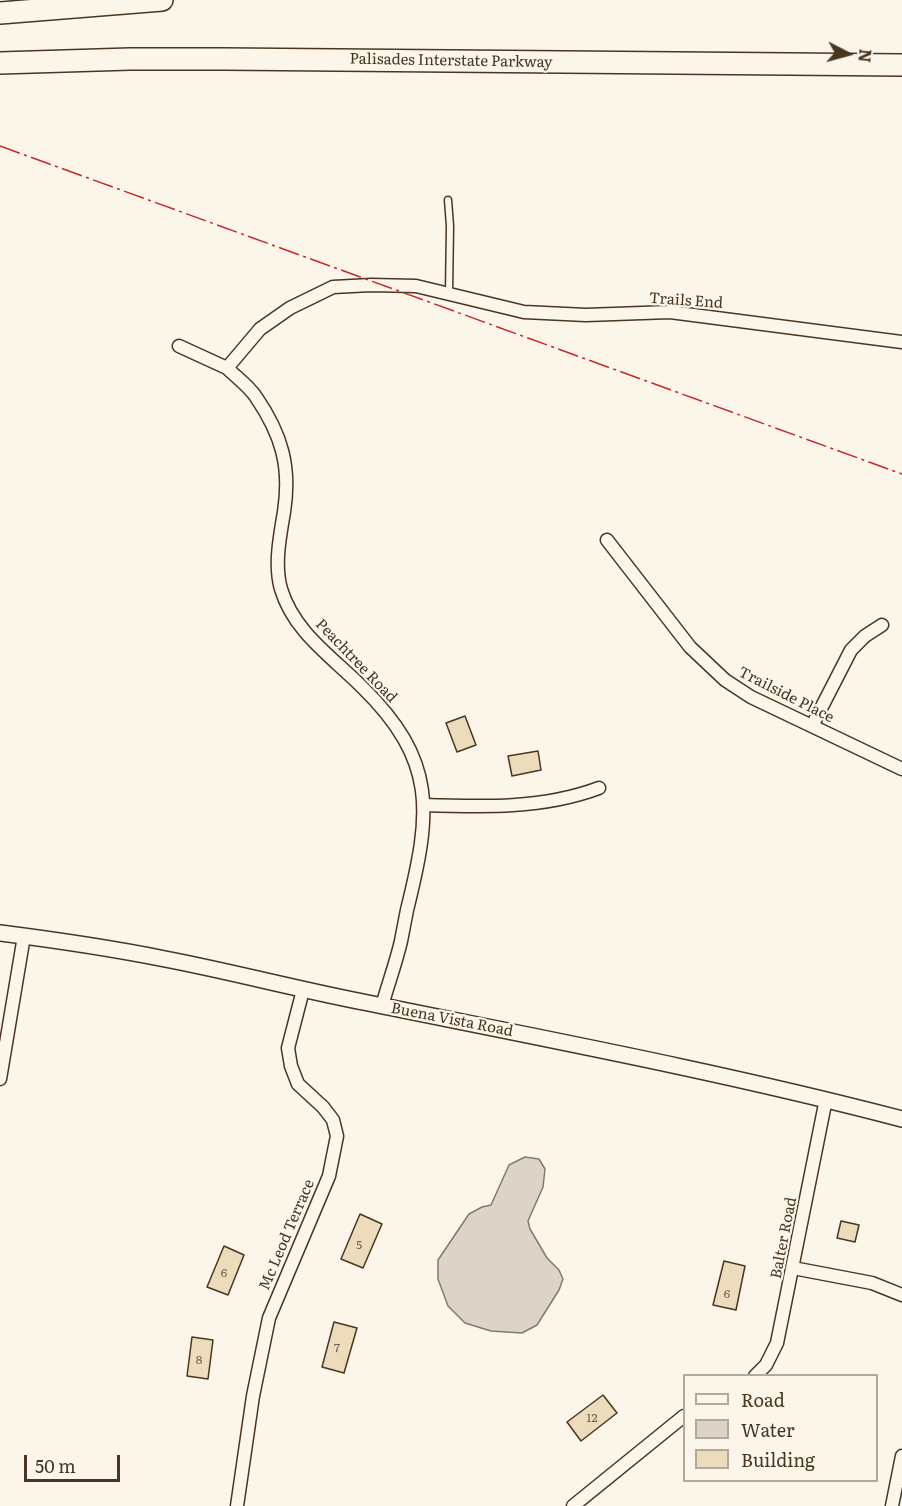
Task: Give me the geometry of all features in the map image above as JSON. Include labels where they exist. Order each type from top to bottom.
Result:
[{"type":"highway","points":[[0,13],[162,0]]},
{"type":"highway","name":"Palisades Interstate Parkway","points":[[0,63],[224,59],[902,65]]},
{"type":"street","name":"Trails End","points":[[227,368],[260,329],[290,308],[333,287],[371,285],[405,285],[449,293],[524,312],[586,315],[670,312],[902,342]]},
{"type":"street","points":[[179,346],[227,368]]},
{"type":"street","name":"Peachtree Road","points":[[227,368],[255,396],[282,446],[287,474],[287,493],[278,557],[284,596],[306,634],[321,651],[377,702],[399,729],[414,759],[420,780],[424,806],[424,830],[401,941],[381,1006]]},
{"type":"street","name":"Trailside Place","points":[[607,540],[704,662],[725,680],[751,697],[902,769]]},
{"type":"street","points":[[812,726],[851,650],[865,636],[882,625]]},
{"type":"street","points":[[424,806],[519,805],[575,797],[599,788]]},
{"type":"street","name":"Buena Vista Road","points":[[0,933],[96,946],[165,959],[826,1099],[902,1119]]},
{"type":"street","points":[[0,1079],[24,936]]},
{"type":"street","name":"Mc Leod Terrace","points":[[237,1506],[253,1396],[268,1318],[329,1176],[337,1136],[333,1120],[323,1107],[298,1084],[291,1066],[288,1048],[303,990]]},
{"type":"street","name":"Balter Road","points":[[757,1374],[766,1365],[777,1343],[826,1099]]},
{"type":"street","points":[[793,1268],[872,1283],[902,1295]]},
{"type":"street","points":[[573,1506],[683,1417]]},
{"type":"street","points":[[892,1506],[902,1456]]},
{"type":"lane","points":[[448,200],[449,293]]},
{"type":"water","points":[[525,1157],[539,1159],[545,1169],[543,1187],[528,1221],[530,1229],[563,1279],[559,1290],[537,1325],[522,1333],[491,1331],[465,1323],[448,1306],[438,1279],[438,1260],[469,1214],[491,1205],[509,1165]]},
{"type":"building","points":[[465,716],[476,745],[457,752],[446,723]]},
{"type":"building","points":[[538,751],[541,770],[512,776],[508,756]]},
{"type":"building","points":[[360,1214],[382,1224],[363,1268],[341,1259]]},
{"type":"building","points":[[841,1221],[859,1225],[855,1242],[837,1238]]},
{"type":"building","points":[[224,1246],[244,1255],[228,1295],[207,1287]]},
{"type":"building","points":[[724,1261],[745,1266],[736,1310],[713,1305]]},
{"type":"building","points":[[334,1322],[357,1328],[344,1373],[322,1367]]},
{"type":"building","points":[[192,1337],[213,1340],[208,1379],[187,1376]]},
{"type":"building","points":[[603,1395],[617,1413],[581,1441],[567,1422]]},
{"type":"power","points":[[0,146],[902,474]]}]
